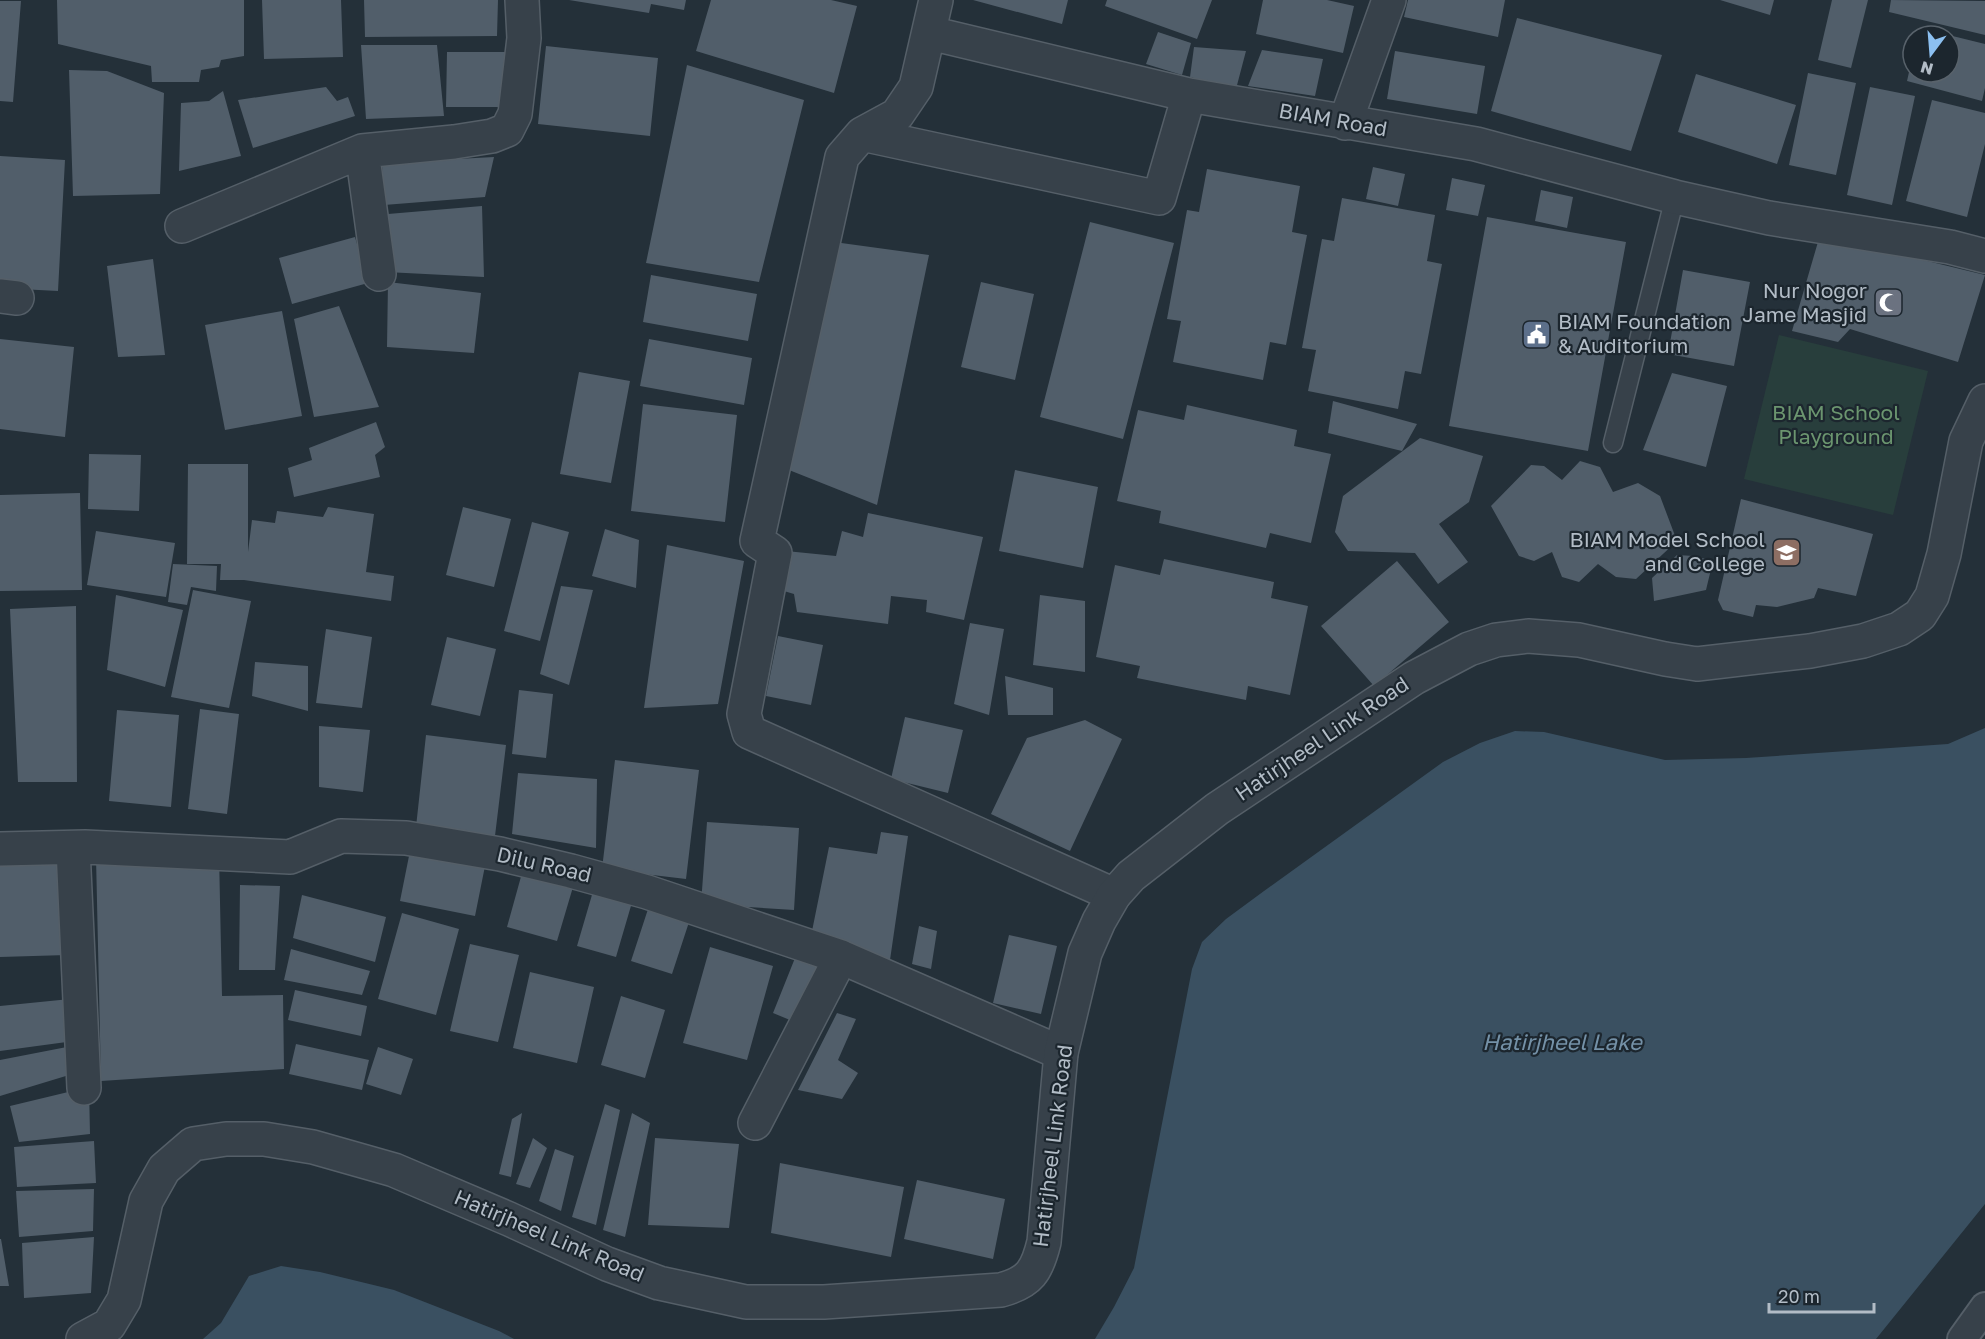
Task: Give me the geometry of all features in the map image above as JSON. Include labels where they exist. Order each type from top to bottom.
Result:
[{"type":"street","points":[[182,226],[362,151],[454,142],[492,136],[507,130],[515,114],[524,38],[522,0]]},
{"type":"street","points":[[936,0],[916,87],[897,115],[862,134],[842,157],[757,541],[775,553],[744,714],[749,732],[1114,895]]},
{"type":"street","points":[[1345,123],[1389,0]]},
{"type":"street","name":"BIAM Road","points":[[930,33],[1189,95],[1476,144],[1675,197],[1769,218],[1950,247],[1985,256]]},
{"type":"street","points":[[862,134],[1159,198],[1189,95]]},
{"type":"street","points":[[362,151],[379,274]]},
{"type":"street","name":"Hatirjheel Link Road","points":[[83,1339],[109,1325],[124,1300],[146,1201],[164,1169],[193,1144],[226,1139],[264,1139],[313,1147],[394,1170],[607,1264],[659,1283],[746,1302],[824,1302],[1000,1290],[1018,1285],[1028,1278],[1039,1262],[1044,1242],[1061,1053],[1085,953],[1114,895],[1131,876],[1217,809],[1414,678],[1469,649],[1496,639],[1527,636],[1579,640],[1697,664],[1810,651],[1863,641],[1899,629],[1920,615],[1932,596],[1944,554],[1966,441],[1985,401]]},
{"type":"street","name":"Dilu Road","points":[[0,849],[73,848],[290,857],[341,836],[406,838],[500,854],[647,892],[841,957],[1061,1053]]},
{"type":"street","points":[[73,848],[84,1088]]},
{"type":"street","points":[[755,1123],[841,957]]},
{"type":"street","points":[[1962,1339],[1985,1307]]},
{"type":"lane","points":[[1613,443],[1675,197]]},
{"type":"green space","name":"BIAM School Playground","points":[[1779,335],[1928,371],[1893,515],[1744,479]]},
{"type":"water","name":"Hatirjheel Lake","points":[[1985,728],[1985,1204],[1876,1339],[1095,1339],[1134,1268],[1192,969],[1202,942],[1226,919],[1443,762],[1480,743],[1515,731],[1544,732],[1665,760],[1746,758],[1948,744]]},
{"type":"water","points":[[281,1266],[320,1272],[394,1290],[514,1339],[203,1339],[221,1323],[249,1276]]},
{"type":"building","points":[[57,0],[244,0],[244,56],[221,60],[219,67],[201,70],[199,82],[152,82],[151,66],[58,44]]},
{"type":"building","points":[[262,0],[341,0],[343,57],[264,59]]},
{"type":"building","points":[[364,0],[498,0],[497,36],[365,37]]},
{"type":"building","points":[[569,0],[686,0],[684,10],[651,4],[649,13]]},
{"type":"building","points":[[711,0],[831,0],[857,6],[834,93],[696,51]]},
{"type":"building","points":[[973,0],[1068,0],[1062,24]]},
{"type":"building","points":[[1107,0],[1212,0],[1197,39],[1105,6]]},
{"type":"building","points":[[1263,0],[1327,0],[1354,6],[1343,53],[1256,34]]},
{"type":"building","points":[[1408,0],[1505,0],[1498,37],[1404,17]]},
{"type":"building","points":[[1720,0],[1774,0],[1770,15]]},
{"type":"building","points":[[1832,0],[1868,0],[1851,68],[1818,60]]},
{"type":"building","points":[[1891,0],[1985,1],[1985,35],[1961,29],[1961,24],[1939,24],[1889,12]]},
{"type":"building","points":[[0,1],[21,1],[13,102],[0,101]]},
{"type":"building","points":[[1517,18],[1662,55],[1631,151],[1491,111]]},
{"type":"building","points":[[1158,32],[1191,43],[1182,75],[1146,64]]},
{"type":"building","points":[[1961,38],[1985,44],[1985,88],[1982,101],[1918,84],[1961,84]]},
{"type":"building","points":[[361,45],[437,45],[444,116],[366,119]]},
{"type":"building","points":[[546,46],[658,58],[650,136],[538,124]]},
{"type":"building","points":[[1194,47],[1246,51],[1236,89],[1190,77]]},
{"type":"building","points":[[1262,50],[1323,59],[1315,96],[1248,86]]},
{"type":"building","points":[[1395,51],[1485,66],[1477,114],[1387,99]]},
{"type":"building","points":[[447,52],[506,52],[506,107],[446,107]]},
{"type":"building","points":[[687,65],[804,100],[759,282],[646,263]]},
{"type":"building","points":[[69,70],[107,71],[164,93],[160,194],[73,196]]},
{"type":"building","points":[[1808,73],[1856,83],[1836,175],[1789,165]]},
{"type":"building","points":[[1696,74],[1796,105],[1777,164],[1678,132]]},
{"type":"building","points":[[326,87],[337,101],[348,97],[355,116],[253,148],[238,100]]},
{"type":"building","points":[[1870,87],[1915,96],[1892,205],[1847,195]]},
{"type":"building","points":[[223,91],[241,156],[179,171],[181,103],[209,101]]},
{"type":"building","points":[[1932,100],[1985,113],[1985,144],[1967,217],[1906,201]]},
{"type":"building","points":[[0,156],[65,160],[58,291],[0,288]]},
{"type":"building","points":[[494,157],[485,197],[384,205],[382,163]]},
{"type":"building","points":[[1373,167],[1405,174],[1398,206],[1366,199]]},
{"type":"building","points":[[1207,169],[1300,186],[1292,232],[1307,235],[1286,345],[1270,342],[1263,380],[1173,362],[1181,321],[1167,319],[1187,210],[1199,212]]},
{"type":"building","points":[[1452,178],[1485,185],[1478,216],[1446,210]]},
{"type":"building","points":[[1541,190],[1573,197],[1567,228],[1535,221]]},
{"type":"building","points":[[1342,198],[1435,215],[1427,261],[1442,264],[1421,374],[1405,371],[1398,409],[1308,391],[1316,350],[1302,348],[1322,239],[1334,241]]},
{"type":"building","points":[[482,206],[484,277],[386,272],[388,214]]},
{"type":"building","name":"BIAM Foundation & Auditorium","points":[[1487,217],[1626,242],[1588,451],[1449,426]]},
{"type":"building","points":[[1090,222],[1174,243],[1123,439],[1040,417]]},
{"type":"building","name":"Nur Nogor Jame Masjid","points":[[1820,235],[1985,275],[1958,362],[1850,329],[1838,342],[1792,331]]},
{"type":"building","points":[[355,237],[368,283],[292,304],[279,258]]},
{"type":"building","points":[[834,242],[929,255],[877,505],[789,470]]},
{"type":"building","points":[[153,259],[165,355],[118,357],[107,266]]},
{"type":"building","points":[[1683,270],[1750,282],[1734,366],[1668,354]]},
{"type":"building","points":[[651,275],[757,294],[748,341],[643,322]]},
{"type":"building","points":[[388,282],[481,293],[474,353],[387,347]]},
{"type":"building","points":[[981,282],[1034,294],[1015,380],[961,367]]},
{"type":"building","points":[[339,306],[379,407],[314,417],[294,319]]},
{"type":"building","points":[[282,311],[302,416],[225,430],[205,325]]},
{"type":"building","points":[[0,339],[74,347],[65,437],[0,429]]},
{"type":"building","points":[[649,339],[752,358],[744,405],[640,386]]},
{"type":"building","points":[[579,372],[630,381],[611,483],[560,474]]},
{"type":"building","points":[[1672,373],[1727,386],[1706,467],[1643,450]]},
{"type":"building","points":[[1333,401],[1417,424],[1402,451],[1328,433]]},
{"type":"building","points":[[643,404],[737,415],[725,522],[631,511]]},
{"type":"building","points":[[1187,405],[1297,430],[1294,446],[1331,454],[1311,543],[1270,533],[1266,548],[1159,523],[1161,511],[1117,501],[1138,410],[1184,420]]},
{"type":"building","points":[[376,422],[385,447],[375,455],[380,477],[294,497],[288,468],[312,460],[309,448]]},
{"type":"building","points":[[1420,438],[1483,456],[1469,502],[1439,524],[1468,562],[1438,584],[1415,553],[1348,551],[1335,532],[1343,496]]},
{"type":"building","points":[[89,454],[141,455],[139,511],[88,509]]},
{"type":"building","points":[[1580,461],[1600,467],[1613,492],[1638,483],[1660,496],[1677,541],[1636,579],[1616,577],[1598,564],[1579,582],[1562,577],[1552,552],[1534,561],[1519,556],[1491,506],[1531,465],[1544,466],[1562,480]]},
{"type":"building","points":[[188,464],[248,464],[248,552],[252,520],[275,523],[277,511],[323,517],[328,507],[374,514],[366,572],[394,576],[391,601],[244,580],[220,580],[221,564],[187,564]]},
{"type":"building","points":[[1015,470],[1098,487],[1083,568],[999,551]]},
{"type":"building","points":[[80,493],[82,590],[0,591],[0,495]]},
{"type":"building","points":[[1741,499],[1873,534],[1856,596],[1818,588],[1814,598],[1777,607],[1756,605],[1753,617],[1723,610],[1718,600]]},
{"type":"building","points":[[463,507],[511,519],[494,587],[446,575]]},
{"type":"building","points":[[868,513],[983,537],[964,620],[926,612],[927,600],[891,596],[888,624],[797,612],[794,594],[777,589],[786,551],[836,556],[842,531],[863,537]]},
{"type":"building","points":[[532,522],[569,532],[540,641],[504,631]]},
{"type":"building","points":[[605,529],[639,540],[636,588],[592,576]]},
{"type":"building","points":[[96,531],[175,543],[166,597],[87,585]]},
{"type":"building","points":[[667,545],[744,561],[718,704],[644,708]]},
{"type":"building","points":[[1677,555],[1694,556],[1713,561],[1706,590],[1654,601],[1652,578]]},
{"type":"building","points":[[1164,559],[1274,582],[1271,598],[1308,606],[1290,695],[1248,686],[1246,700],[1137,678],[1140,666],[1096,657],[1115,565],[1160,575]]},
{"type":"building","points":[[1397,561],[1449,622],[1374,686],[1321,626]]},
{"type":"building","points":[[173,564],[217,566],[216,591],[191,587],[187,605],[168,602]]},
{"type":"building","points":[[561,586],[593,590],[569,685],[540,674]]},
{"type":"building","points":[[193,590],[251,601],[229,708],[171,697]]},
{"type":"building","points":[[116,595],[183,610],[165,687],[107,670]]},
{"type":"building","points":[[1040,595],[1085,601],[1085,672],[1033,665]]},
{"type":"building","points":[[76,606],[77,782],[18,782],[10,609]]},
{"type":"building","points":[[970,623],[1004,629],[989,715],[954,704]]},
{"type":"building","points":[[326,629],[372,637],[362,708],[316,703]]},
{"type":"building","points":[[778,636],[823,645],[811,705],[766,696]]},
{"type":"building","points":[[447,637],[496,649],[480,716],[431,705]]},
{"type":"building","points":[[255,662],[308,666],[308,711],[252,696]]},
{"type":"building","points":[[1005,676],[1053,688],[1053,715],[1008,715]]},
{"type":"building","points":[[519,690],[553,694],[546,758],[512,754]]},
{"type":"building","points":[[200,709],[239,714],[227,814],[188,809]]},
{"type":"building","points":[[117,710],[179,715],[171,807],[109,801]]},
{"type":"building","points":[[905,717],[963,730],[948,793],[891,779]]},
{"type":"building","points":[[1085,720],[1122,739],[1070,851],[991,814],[1027,738]]},
{"type":"building","points":[[319,726],[370,730],[363,792],[319,787]]},
{"type":"building","points":[[426,735],[506,745],[495,836],[416,827]]},
{"type":"building","points":[[615,760],[699,770],[686,879],[602,869]]},
{"type":"building","points":[[518,773],[597,779],[596,848],[512,834]]},
{"type":"building","points":[[707,822],[799,828],[794,910],[701,904]]},
{"type":"building","points":[[881,832],[908,836],[890,960],[811,936],[829,847],[877,854]]},
{"type":"building","points":[[410,851],[485,866],[475,916],[400,901]]},
{"type":"building","points":[[219,854],[222,996],[283,995],[284,1069],[101,1081],[96,857]]},
{"type":"building","points":[[65,859],[67,955],[0,957],[0,860]]},
{"type":"building","points":[[522,873],[573,887],[557,941],[507,927]]},
{"type":"building","points":[[240,885],[280,886],[275,970],[239,970]]},
{"type":"building","points":[[594,888],[633,899],[616,957],[577,946]]},
{"type":"building","points":[[302,895],[386,917],[375,962],[293,938]]},
{"type":"building","points":[[650,903],[691,916],[672,974],[631,961]]},
{"type":"building","points":[[402,913],[459,929],[436,1015],[378,999]]},
{"type":"building","points":[[919,926],[937,931],[931,969],[912,964]]},
{"type":"building","points":[[1009,935],[1057,946],[1041,1014],[993,1003]]},
{"type":"building","points":[[470,944],[519,955],[498,1042],[450,1031]]},
{"type":"building","points":[[710,947],[773,966],[747,1060],[683,1043]]},
{"type":"building","points":[[291,949],[370,971],[362,995],[284,980]]},
{"type":"building","points":[[795,958],[824,970],[802,1025],[773,1013]]},
{"type":"building","points":[[530,972],[594,987],[577,1063],[513,1048]]},
{"type":"building","points":[[295,990],[367,1006],[361,1036],[288,1020]]},
{"type":"building","points":[[621,996],[665,1010],[645,1078],[601,1065]]},
{"type":"building","points":[[70,999],[74,1041],[0,1051],[0,1006]]},
{"type":"building","points":[[837,1013],[856,1019],[838,1060],[858,1073],[842,1099],[798,1090]]},
{"type":"building","points":[[296,1044],[369,1060],[362,1090],[289,1074]]},
{"type":"building","points":[[72,1046],[79,1072],[0,1096],[0,1060]]},
{"type":"building","points":[[378,1047],[413,1059],[401,1095],[366,1084]]},
{"type":"building","points":[[89,1087],[90,1134],[19,1142],[10,1106]]},
{"type":"building","points":[[605,1104],[620,1110],[596,1225],[572,1217]]},
{"type":"building","points":[[522,1113],[511,1177],[499,1174],[512,1119]]},
{"type":"building","points":[[632,1113],[650,1123],[625,1237],[603,1230]]},
{"type":"building","points":[[533,1138],[547,1148],[530,1188],[516,1184]]},
{"type":"building","points":[[655,1138],[739,1144],[729,1228],[648,1225]]},
{"type":"building","points":[[94,1141],[96,1183],[17,1187],[14,1147]]},
{"type":"building","points":[[555,1149],[574,1156],[561,1211],[539,1201]]},
{"type":"building","points":[[780,1163],[904,1187],[891,1257],[771,1233]]},
{"type":"building","points":[[917,1180],[1005,1199],[993,1259],[904,1239]]},
{"type":"building","points":[[94,1189],[93,1231],[19,1237],[16,1191]]},
{"type":"building","points":[[94,1237],[91,1293],[24,1298],[22,1243]]},
{"type":"building","points":[[1,1239],[9,1286],[0,1286]]},
{"type":"place","name":"Nur Nogor Jame Masjid","points":[[1888,303]]},
{"type":"place","name":"BIAM Foundation & Auditorium","points":[[1537,334]]},
{"type":"place","name":"BIAM Model School and College","points":[[1786,552]]}]
